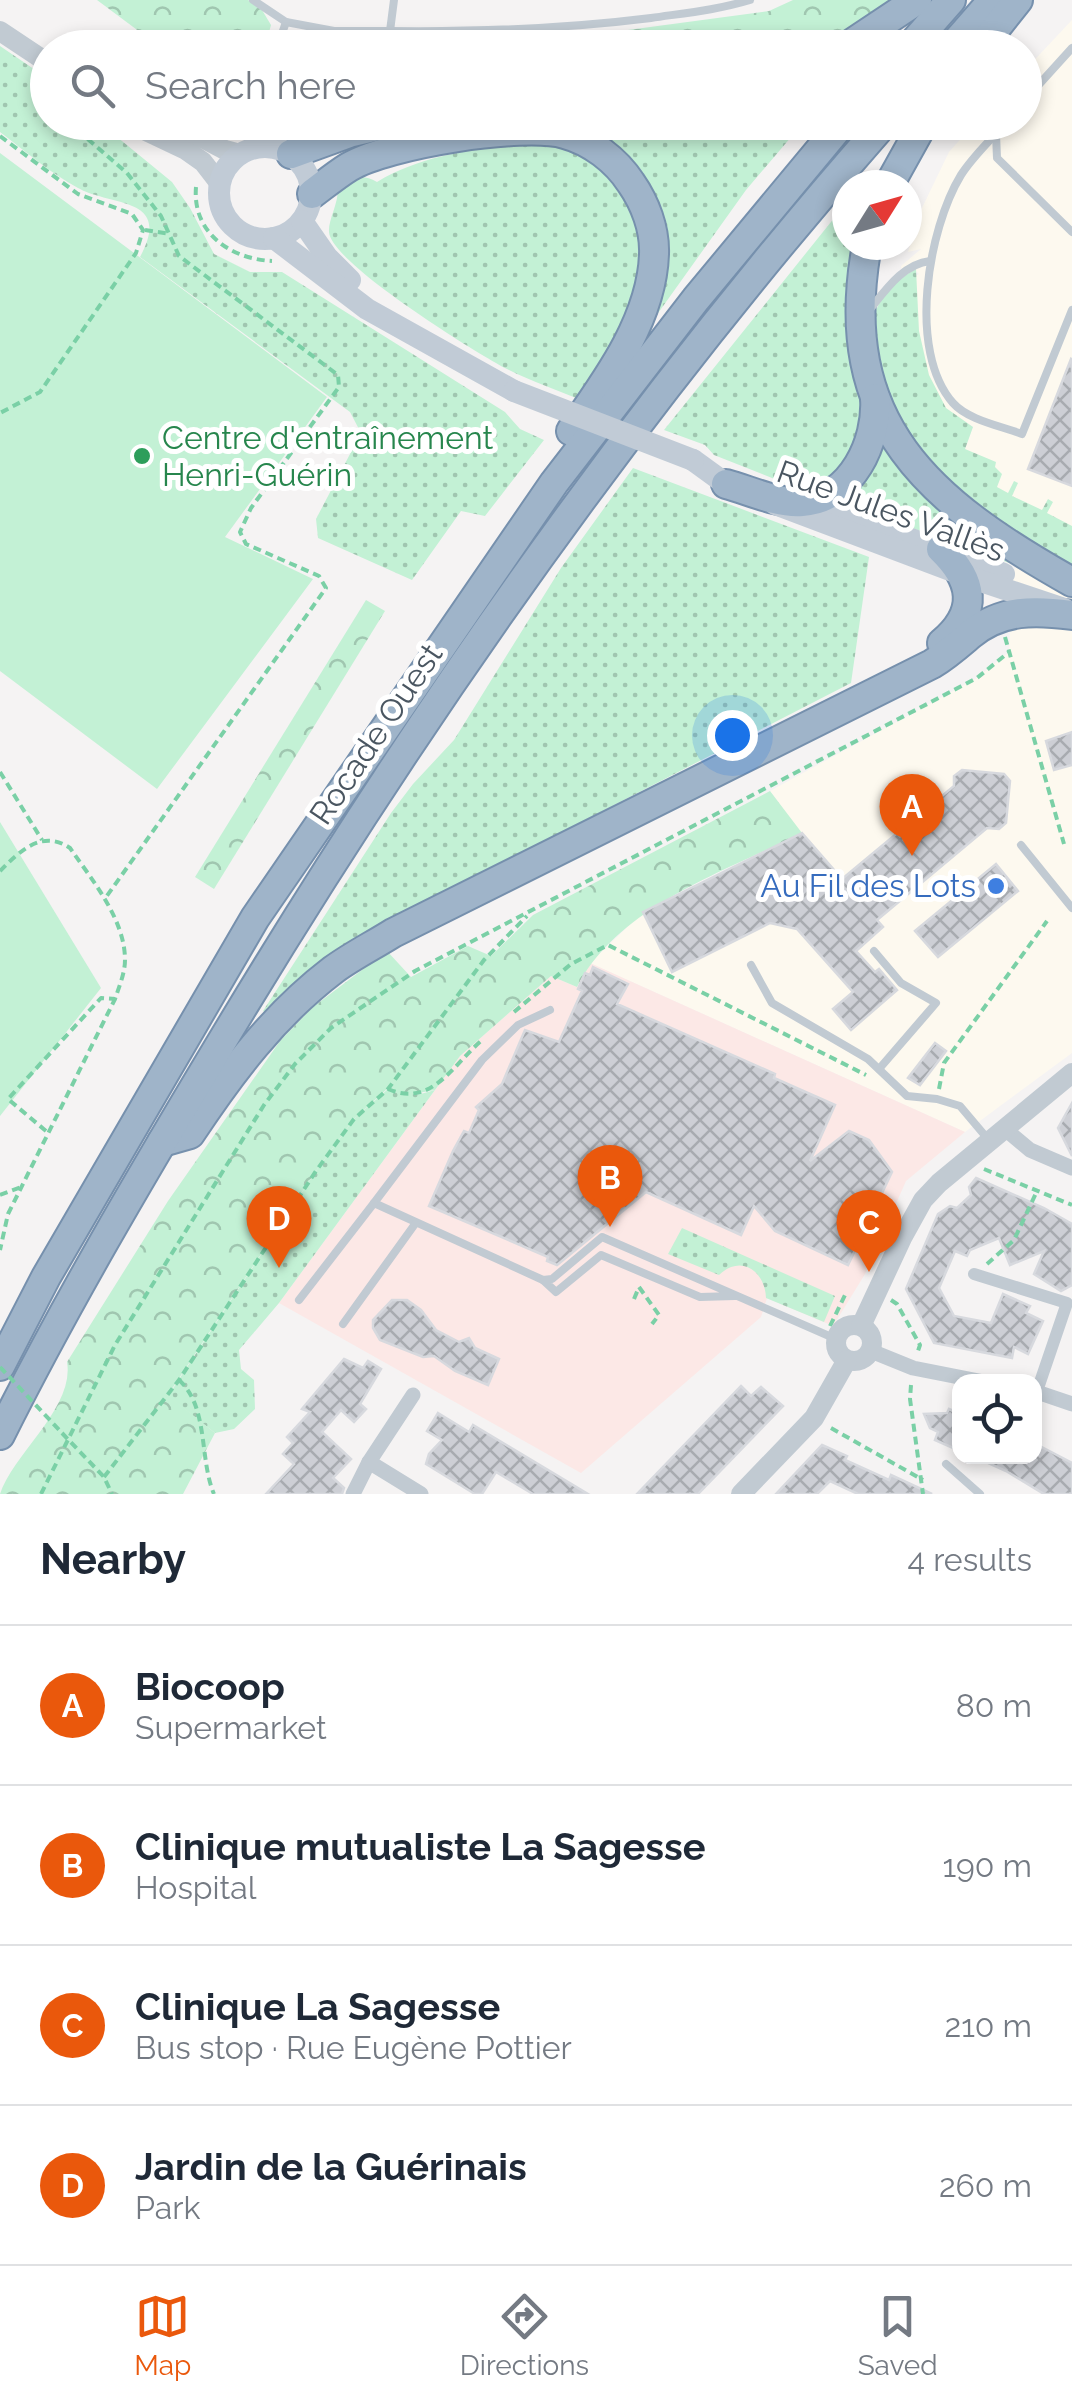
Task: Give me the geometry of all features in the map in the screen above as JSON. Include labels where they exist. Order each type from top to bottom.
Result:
[{"type":"highway","points":[[874,30],[917,0]]},
{"type":"highway","points":[[925,30],[951,0]]},
{"type":"highway","points":[[967,30],[994,0]]},
{"type":"highway","points":[[994,30],[1018,0]]},
{"type":"highway","points":[[292,154],[333,140]]},
{"type":"highway","points":[[307,207],[350,166],[376,155],[460,140]]},
{"type":"highway","points":[[554,483],[556,452],[619,358],[637,321],[652,273],[652,233],[646,211],[626,175],[613,161],[581,140]]},
{"type":"highway","name":"Rocade Ouest","points":[[0,1366],[46,1276],[254,918],[554,483],[696,298],[827,140]]},
{"type":"highway","name":"Rocade Ouest","points":[[0,1435],[162,1142],[286,934],[466,662],[680,372],[870,140]]},
{"type":"highway","points":[[897,170],[914,140]]},
{"type":"highway","points":[[726,484],[789,502],[811,501],[843,482],[868,452],[873,437],[875,398],[860,324],[865,260]]},
{"type":"highway","points":[[875,398],[907,455],[948,501],[997,538],[1072,582]]},
{"type":"highway","points":[[787,736],[950,637],[966,611],[968,594],[966,576],[941,549]]},
{"type":"highway","points":[[162,1142],[190,1134],[249,1050],[277,1019],[334,969],[393,933],[932,664],[985,624],[1042,610],[1072,614]]},
{"type":"main road","points":[[264,146],[292,154],[306,170],[307,207],[290,232],[274,238],[252,237],[233,226],[221,206],[220,184],[227,167],[240,154],[264,146]]},
{"type":"main road","name":"Rue Jules Vallès","points":[[307,207],[337,268],[412,333]]},
{"type":"main road","name":"Rue Jules Vallès","points":[[274,238],[367,309],[514,391],[1072,600]]},
{"type":"main road","name":"Rue Jules Vallès","points":[[693,460],[726,484],[966,576],[1038,598],[1072,614]]},
{"type":"street","points":[[0,31],[30,51]]},
{"type":"street","points":[[165,140],[203,162],[220,184]]},
{"type":"street","points":[[206,140],[240,154]]},
{"type":"street","points":[[861,1326],[923,1200],[1072,1073]]},
{"type":"street","points":[[998,1135],[1072,1168]]},
{"type":"street","points":[[974,1274],[1067,1303],[1042,1374]]},
{"type":"street","points":[[861,1326],[873,1341],[871,1351],[861,1360],[847,1360],[831,1337],[846,1327],[861,1326]]},
{"type":"street","points":[[871,1351],[912,1368],[952,1376]]},
{"type":"street","points":[[741,1494],[814,1418],[847,1360]]},
{"type":"street","points":[[1042,1393],[1072,1404]]},
{"type":"street","points":[[354,1494],[369,1462],[413,1395]]},
{"type":"street","points":[[369,1462],[422,1494]]},
{"type":"lane","points":[[253,0],[286,22],[329,30]]},
{"type":"lane","points":[[390,30],[394,0]]},
{"type":"lane","points":[[527,30],[724,8],[750,0]]},
{"type":"lane","points":[[284,30],[286,22]]},
{"type":"lane","points":[[1042,80],[1072,48]]},
{"type":"lane","points":[[264,140],[264,146]]},
{"type":"lane","points":[[991,140],[960,177],[930,260],[926,291],[928,329],[934,361],[950,399],[966,412],[1022,434],[1071,314]]},
{"type":"lane","points":[[996,140],[997,158],[1072,232]]},
{"type":"lane","points":[[860,324],[902,273],[930,260]]},
{"type":"lane","points":[[1021,845],[1072,908]]},
{"type":"lane","points":[[1062,896],[1072,888]]},
{"type":"lane","points":[[874,951],[900,982],[936,1003],[879,1069]]},
{"type":"lane","points":[[751,964],[772,1003],[868,1059],[907,1096],[960,1106],[998,1135]]},
{"type":"lane","points":[[298,1300],[482,1060],[518,1025],[550,1010]]},
{"type":"lane","points":[[374,1203],[543,1280],[556,1292],[601,1255],[700,1298],[735,1296]]},
{"type":"lane","points":[[343,1324],[415,1224]]},
{"type":"lane","points":[[543,1280],[552,1279],[602,1237],[831,1337]]},
{"type":"lane","points":[[946,1464],[980,1494]]},
{"type":"path","points":[[0,136],[78,194],[132,214],[143,230],[170,234]]},
{"type":"path","points":[[89,140],[127,173],[161,216],[179,256],[338,376],[339,387],[250,508],[240,532],[246,544],[319,576],[326,588],[104,900]]},
{"type":"path","points":[[0,413],[40,392],[136,253],[143,230]]},
{"type":"path","points":[[40,1494],[116,1345],[264,1105],[295,1064],[331,1028],[384,990],[977,678],[1009,652],[1064,844]]},
{"type":"path","points":[[0,772],[42,840]]},
{"type":"path","points":[[0,871],[23,848],[42,840],[60,841],[70,848],[104,900],[123,941],[126,964],[115,998],[8,1214],[0,1250]]},
{"type":"path","points":[[104,1478],[180,1380],[354,1119],[388,1089],[484,960],[530,913]]},
{"type":"path","points":[[937,1099],[944,1063],[1047,921]]},
{"type":"path","points":[[514,1012],[571,964],[608,945],[872,1078]]},
{"type":"path","points":[[8,1100],[102,998],[115,998]]},
{"type":"path","points":[[388,1089],[407,1096],[426,1093],[491,1032]]},
{"type":"path","points":[[1,1094],[47,1132]]},
{"type":"path","points":[[966,1162],[1072,1205]]},
{"type":"path","points":[[0,1195],[20,1187]]},
{"type":"path","points":[[974,1274],[1014,1240],[1037,1191]]},
{"type":"path","points":[[634,1300],[645,1273]]},
{"type":"path","points":[[881,1286],[920,1345],[912,1368],[910,1398],[923,1494]]},
{"type":"path","points":[[639,1287],[659,1315],[652,1324]]},
{"type":"path","points":[[831,1337],[846,1293]]},
{"type":"path","points":[[0,1366],[104,1478],[112,1494]]},
{"type":"path","points":[[180,1380],[196,1405],[206,1475],[214,1494]]},
{"type":"path","points":[[814,1418],[923,1480]]},
{"type":"shaded area","points":[[1072,20],[1072,1053],[965,1132],[590,963],[643,912],[801,833],[770,791],[977,678],[1009,652],[1012,578],[1020,553],[996,487],[965,449],[973,427],[961,419],[937,418],[904,283],[919,274],[914,269],[903,278],[901,266],[908,260],[922,260],[922,208],[949,152],[960,140],[1042,140],[1042,52]]},
{"type":"shaded area","points":[[590,963],[965,1132],[906,1181],[865,1274],[833,1326],[767,1298],[761,1317],[581,1473],[279,1303],[460,1056],[551,976],[577,987]]},
{"type":"green space","points":[[97,0],[248,0],[262,10],[271,25],[270,30],[137,30]]},
{"type":"green space","points":[[793,0],[893,0],[849,30],[628,30],[769,11]]},
{"type":"green space","points":[[0,46],[30,66],[30,140],[121,140],[172,182],[214,254],[250,272],[282,272],[505,412],[520,429],[544,440],[485,516],[461,511],[412,580],[318,538],[316,519],[361,433],[350,412],[140,257],[148,237],[149,223],[144,213],[78,188],[0,132]]},
{"type":"green space","points":[[572,140],[789,140],[746,190],[641,337],[654,214]]},
{"type":"green space","points":[[536,141],[565,148],[595,163],[627,201],[639,232],[641,265],[633,301],[619,336],[583,401],[505,368],[437,326],[353,264],[329,232],[338,187],[353,179],[362,177],[377,182],[434,158]]},
{"type":"green space","name":"Centre d'entraînement Henri-Guérin","points":[[0,153],[327,397],[225,537],[313,579],[157,789],[0,671]]},
{"type":"green space","points":[[832,221],[832,260],[855,260],[850,337],[863,406],[859,441],[838,470],[827,479],[792,486],[664,430]]},
{"type":"green space","points":[[916,269],[919,331],[929,375],[946,408],[973,427],[965,449],[996,462],[995,467],[1002,474],[997,487],[1008,493],[1014,481],[1018,483],[1012,496],[1042,510],[1048,499],[1053,502],[1047,513],[1072,526],[1072,573],[959,494],[926,462],[906,432],[879,369],[873,329],[882,300]]},
{"type":"green space","points":[[882,431],[1018,562],[1012,564],[837,501]]},
{"type":"green space","points":[[633,468],[869,557],[851,683],[585,820],[359,948],[271,1016],[263,1011],[391,813],[454,740],[561,568]]},
{"type":"green space","points":[[366,600],[385,611],[214,889],[195,877]]},
{"type":"green space","points":[[770,791],[802,833],[676,894],[646,913],[619,934],[577,987],[551,976],[460,1056],[435,1090],[407,1095],[387,1089],[354,1119],[168,1395],[215,1433],[183,1494],[0,1494],[62,1396],[67,1362],[168,1201],[280,1041],[313,1007],[387,951],[411,977],[468,946],[491,956],[533,915]]},
{"type":"green space","points":[[0,822],[101,988],[0,1116]]},
{"type":"green space","points":[[388,1089],[417,1095],[435,1090],[279,1303],[239,1350],[241,1369],[254,1380],[255,1409],[234,1429],[215,1433],[168,1396],[316,1171],[354,1119]]},
{"type":"green space","points":[[682,1228],[835,1296],[824,1322],[766,1298],[761,1280],[750,1268],[735,1266],[719,1275],[668,1254]]},
{"type":"building","points":[[1072,360],[1072,486],[1028,469]]},
{"type":"building","points":[[1072,732],[1072,765],[1054,770],[1046,741]]},
{"type":"building","points":[[962,770],[1004,774],[1010,781],[1006,823],[999,829],[987,828],[877,920],[883,927],[856,951],[897,990],[851,1030],[833,1009],[853,992],[797,929],[770,923],[672,972],[643,912],[802,833],[842,879],[954,786],[954,776]]},
{"type":"building","points":[[996,864],[1018,891],[938,957],[915,931]]},
{"type":"building","points":[[593,967],[628,984],[617,1004],[835,1105],[810,1161],[849,1131],[869,1140],[892,1172],[848,1265],[775,1231],[754,1206],[741,1235],[646,1192],[557,1265],[547,1261],[548,1257],[429,1206],[453,1151],[464,1131],[469,1133],[479,1110],[476,1107],[502,1084],[525,1030],[559,1042],[582,991],[578,989],[585,973],[590,975]]},
{"type":"building","points":[[935,1043],[946,1051],[920,1085],[908,1078]]},
{"type":"building","points":[[1072,1103],[1072,1156],[1058,1128]]},
{"type":"building","points":[[976,1178],[1072,1224],[1072,1285],[1061,1291],[1034,1274],[1044,1251],[1010,1265],[999,1238],[970,1250],[967,1256],[955,1251],[939,1288],[954,1316],[991,1323],[1003,1294],[1030,1306],[1026,1313],[1043,1321],[1028,1354],[1014,1347],[1012,1358],[934,1343],[906,1289],[938,1214],[950,1206],[957,1208],[971,1195],[969,1187]]},
{"type":"building","points":[[392,1300],[407,1300],[421,1310],[436,1330],[459,1342],[469,1338],[475,1348],[499,1359],[488,1385],[455,1371],[434,1356],[423,1357],[380,1340],[373,1320]]},
{"type":"building","points":[[344,1359],[363,1368],[368,1361],[381,1369],[360,1404],[366,1409],[354,1422],[341,1410],[322,1432],[351,1459],[333,1478],[344,1488],[342,1494],[266,1494],[294,1464],[283,1454],[293,1443],[287,1437],[310,1412],[302,1409]]},
{"type":"building","points":[[741,1386],[751,1396],[761,1387],[783,1406],[698,1494],[637,1494]]},
{"type":"building","points":[[952,1410],[952,1447],[935,1440],[938,1432],[930,1428],[924,1414]]},
{"type":"building","points":[[438,1413],[469,1432],[473,1425],[588,1494],[533,1494],[496,1472],[482,1494],[475,1494],[426,1464],[429,1454],[442,1440],[427,1431]]},
{"type":"building","points":[[822,1445],[889,1480],[891,1475],[932,1494],[858,1494],[830,1481],[817,1494],[776,1494]]},
{"type":"building","points":[[1042,1447],[1072,1463],[1072,1494],[1044,1494],[991,1464],[1042,1464]]},
{"type":"place","name":"Centre d'entraînement Henri-Guérin","points":[[142,456]]},
{"type":"place","name":"Biocoop","points":[[912,856]]},
{"type":"place","name":"Au Fil des Lots","points":[[996,886]]},
{"type":"place","name":"Clinique mutualiste La Sagesse","points":[[610,1227]]},
{"type":"place","name":"Jardin de la Guérinais","points":[[279,1268]]},
{"type":"place","name":"Clinique La Sagesse","points":[[869,1272]]}]
